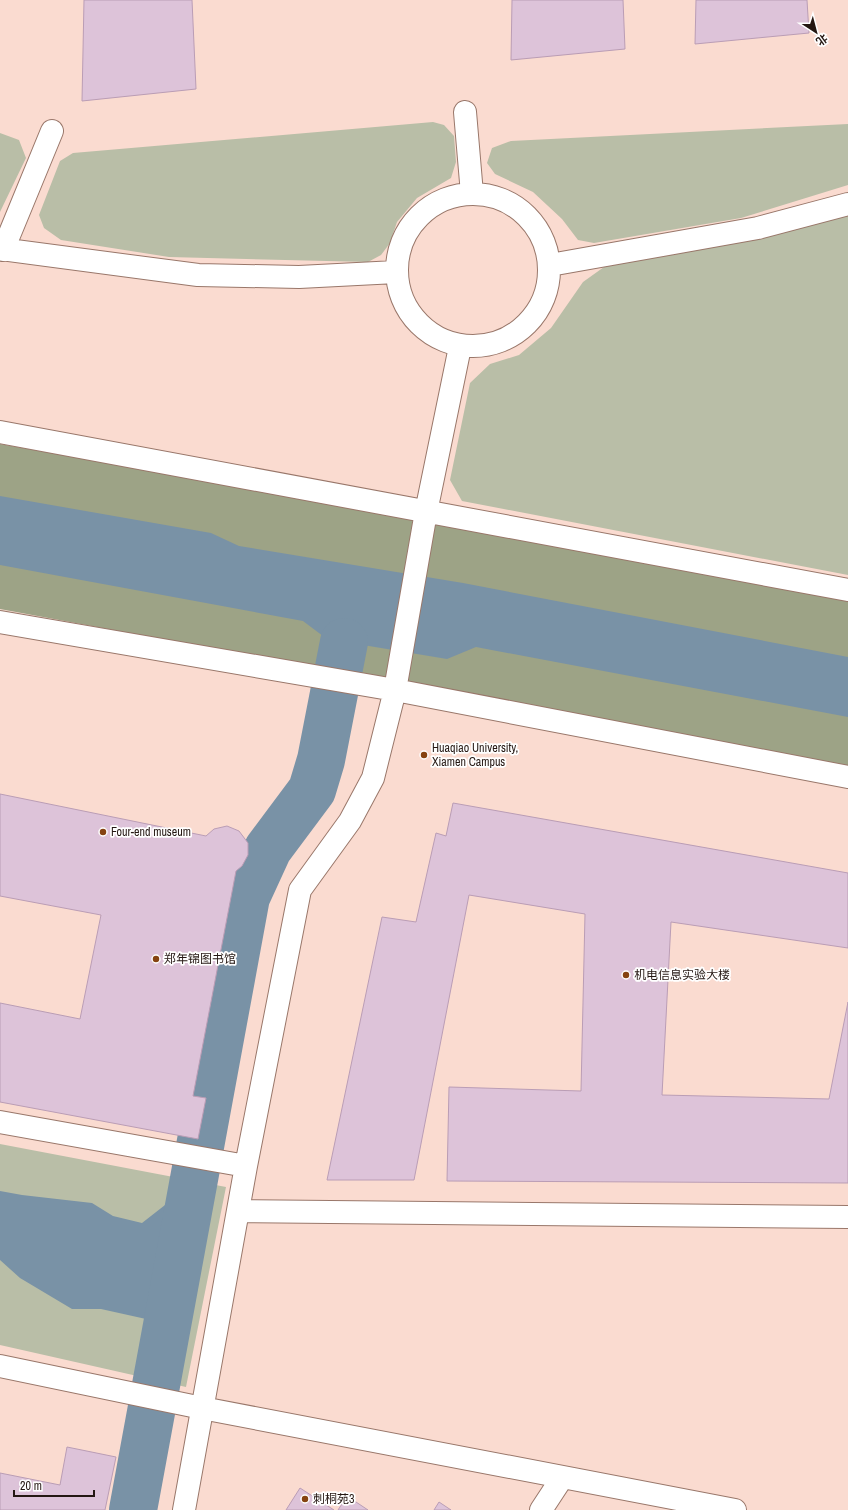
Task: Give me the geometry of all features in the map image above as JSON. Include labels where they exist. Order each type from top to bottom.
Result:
[{"type":"street","points":[[465,112],[472,194]]},
{"type":"street","points":[[52,131],[1,249],[198,275],[299,277],[396,272]]},
{"type":"street","points":[[472,194],[495,196],[516,206],[533,222],[545,243],[550,265],[548,288],[539,309],[525,328],[505,340],[483,347],[460,346],[435,338],[415,321],[401,298],[396,272],[399,248],[410,227],[427,209],[448,198],[472,194]]},
{"type":"street","points":[[550,265],[758,228],[848,204]]},
{"type":"street","points":[[184,1510],[246,1166],[300,890],[350,821],[373,778],[395,690],[426,512],[460,346]]},
{"type":"street","points":[[0,432],[848,590]]},
{"type":"street","points":[[0,622],[395,690],[848,777]]},
{"type":"street","points":[[0,1122],[246,1166]]},
{"type":"street","points":[[239,1211],[848,1217]]},
{"type":"street","points":[[1,1369],[130,1392],[202,1408],[722,1509]]},
{"type":"street","points":[[541,1510],[562,1478]]},
{"type":"green space","points":[[433,122],[444,125],[454,136],[456,162],[451,178],[417,198],[397,222],[390,243],[381,255],[368,262],[169,257],[61,240],[44,228],[39,215],[60,161],[73,153]]},
{"type":"green space","points":[[848,124],[848,185],[741,218],[594,243],[578,240],[562,219],[533,192],[495,174],[487,163],[492,148],[511,141]]},
{"type":"green space","points":[[0,133],[19,140],[26,158],[0,212]]},
{"type":"green space","points":[[848,213],[848,575],[462,501],[450,480],[470,383],[490,364],[519,355],[551,328],[583,282],[604,267]]},
{"type":"green space","points":[[0,444],[848,593],[848,766],[0,609]]},
{"type":"green space","points":[[0,1144],[226,1187],[186,1387],[0,1345]]},
{"type":"water","points":[[0,496],[211,533],[239,546],[463,583],[848,657],[848,717],[476,647],[447,659],[327,639],[303,621],[0,565]]},
{"type":"water","points":[[194,1181],[161,1355],[156,1331],[146,1319],[101,1309],[72,1309],[20,1278],[0,1260],[0,1191],[92,1203],[113,1216],[142,1223],[174,1198],[180,1185]]},
{"type":"building","points":[[84,0],[192,0],[196,89],[82,101]]},
{"type":"building","points":[[512,0],[623,0],[625,49],[511,60]]},
{"type":"building","points":[[696,0],[807,0],[809,33],[695,44]]},
{"type":"building","name":"郑年锦图书馆","points":[[0,794],[206,836],[214,829],[227,826],[239,831],[248,843],[248,855],[242,866],[236,871],[193,1096],[206,1098],[198,1139],[0,1102],[0,1003],[80,1019],[101,915],[0,896]]},
{"type":"building","name":"机电信息实验大楼","points":[[453,803],[848,873],[848,948],[671,922],[662,1095],[829,1099],[848,1002],[848,1183],[447,1181],[449,1087],[581,1091],[585,914],[469,895],[414,1180],[327,1180],[382,917],[416,922],[436,833],[446,836]]},
{"type":"building","points":[[67,1447],[116,1457],[105,1510],[0,1510],[0,1473],[60,1485]]},
{"type":"building","name":"刺桐苑3","points":[[300,1488],[334,1510],[286,1510]]},
{"type":"building","name":"刺桐苑3","points":[[347,1496],[368,1510],[338,1510]]},
{"type":"building","points":[[439,1502],[451,1510],[434,1510]]},
{"type":"waterway","points":[[133,1510],[246,897],[268,849],[312,790],[321,760],[344,642]]},
{"type":"place","name":"Huaqiao University, Xiamen Campus","points":[[424,755]]},
{"type":"place","name":"Four-end museum","points":[[103,832]]},
{"type":"place","name":"郑年锦图书馆","points":[[156,959]]},
{"type":"place","name":"机电信息实验大楼","points":[[626,975]]},
{"type":"place","name":"刺桐苑3","points":[[305,1499]]}]
